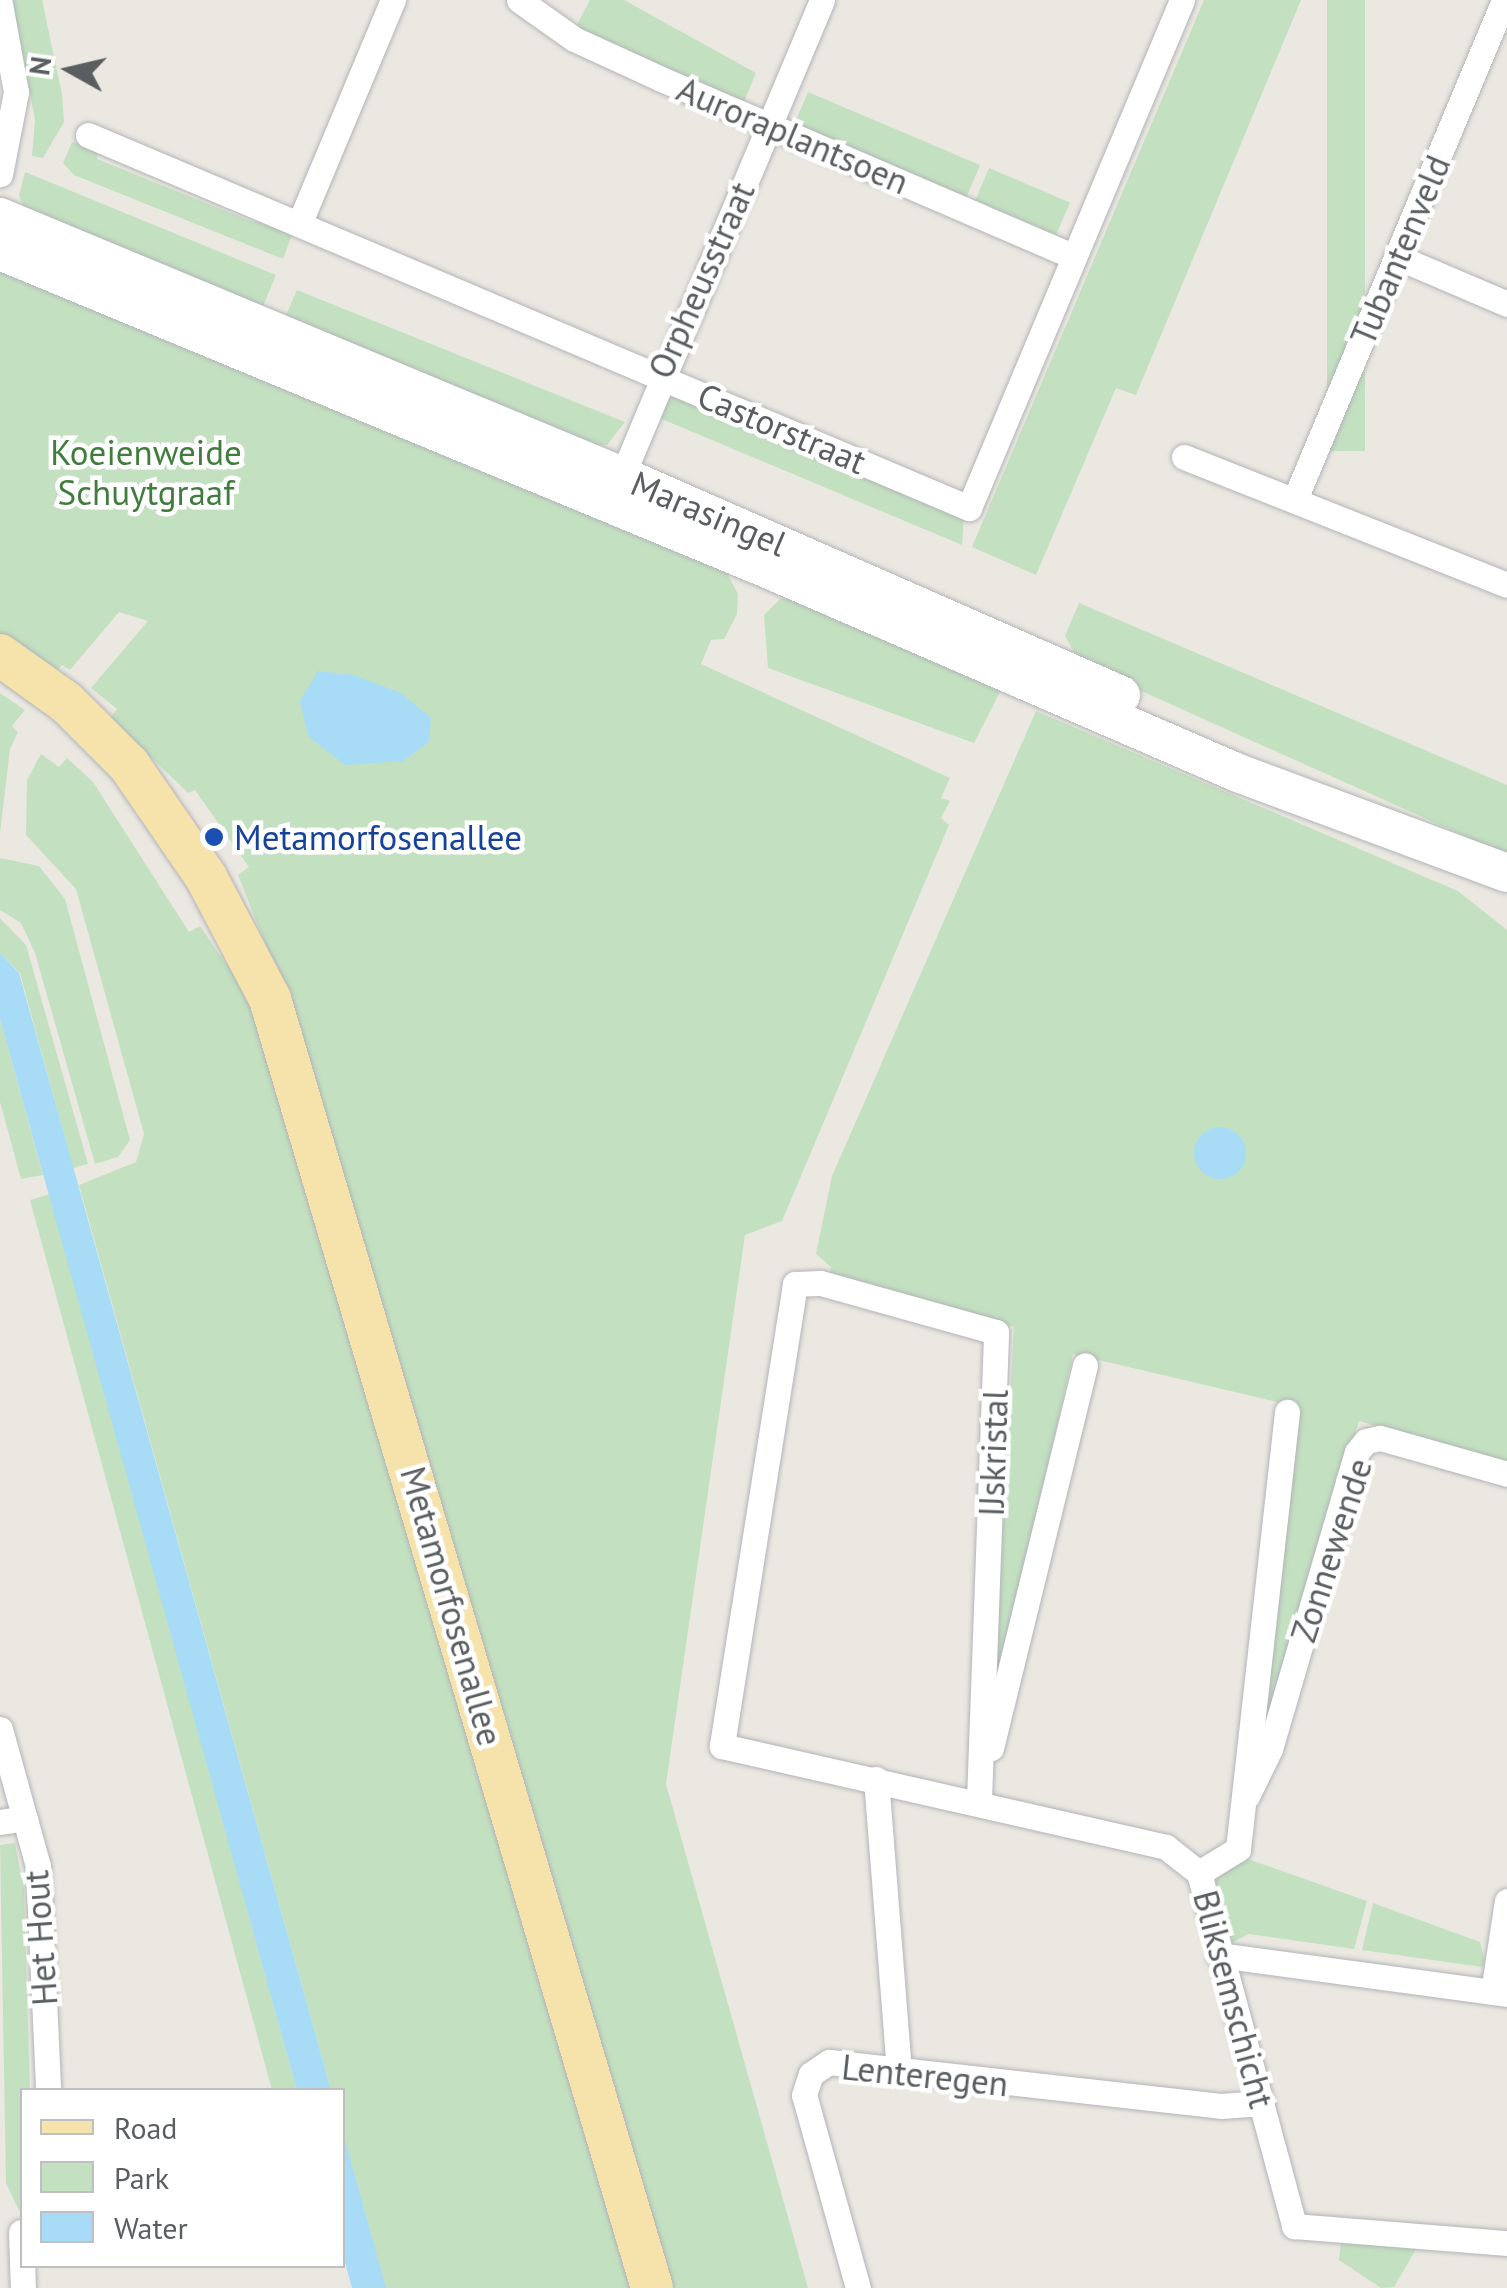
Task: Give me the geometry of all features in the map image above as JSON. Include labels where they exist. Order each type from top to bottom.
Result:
[{"type":"main road","name":"Metamorfosenallee","points":[[0,655],[66,702],[118,754],[206,877],[270,999],[652,2288]]},
{"type":"main road","name":"Metamorfosenallee","points":[[0,684],[114,781],[206,877]]},
{"type":"street","points":[[300,222],[393,0]]},
{"type":"street","name":"Auroraplantsoen","points":[[519,0],[574,39],[1074,257]]},
{"type":"street","name":"Orpheusstraat","points":[[615,491],[660,375],[822,0]]},
{"type":"street","name":"Castorstraat","points":[[88,134],[969,508],[1182,0]]},
{"type":"street","name":"Tubantenveld","points":[[1294,499],[1396,257],[1500,27],[1504,0]]},
{"type":"street","points":[[0,9],[16,92],[0,174]]},
{"type":"street","name":"Marasingel","points":[[0,217],[615,491]]},
{"type":"street","name":"Marasingel","points":[[0,251],[615,491],[1230,744],[1406,834],[1507,873]]},
{"type":"street","points":[[1396,257],[1507,304]]},
{"type":"street","points":[[1184,457],[1507,585]]},
{"type":"street","name":"IJskristal","points":[[722,1746],[795,1284],[820,1282],[996,1332],[978,1800]]},
{"type":"street","name":"IJskristal","points":[[978,1800],[1085,1364]]},
{"type":"street","name":"Zonnewende","points":[[1199,1874],[1238,1849],[1288,1412]]},
{"type":"street","name":"Zonnewende","points":[[1247,1796],[1270,1749],[1357,1452],[1366,1441],[1380,1438],[1507,1474]]},
{"type":"street","name":"Het Hout","points":[[0,1729],[13,1820],[38,1866],[48,2088]]},
{"type":"street","name":"Bliksemschicht","points":[[722,1746],[978,1800],[1166,1847],[1199,1874],[1294,2226],[1507,2243]]},
{"type":"street","points":[[876,1779],[899,2071]]},
{"type":"street","points":[[1220,1955],[1500,1993],[1506,1915]]},
{"type":"street","name":"Lenteregen","points":[[858,2288],[804,2095],[810,2074],[829,2062],[1221,2106],[1262,2103]]},
{"type":"street","points":[[14,2229],[20,2267]]},
{"type":"green space","points":[[12,0],[42,0],[62,94],[64,122],[43,158],[32,156],[35,120]]},
{"type":"green space","points":[[590,0],[624,0],[756,73],[743,104],[574,30]]},
{"type":"green space","points":[[1204,0],[1301,0],[1136,395],[1116,388],[1036,575],[972,547]]},
{"type":"green space","points":[[1327,0],[1365,0],[1365,451],[1327,451]]},
{"type":"green space","points":[[808,92],[980,165],[966,197],[794,124]]},
{"type":"green space","points":[[72,142],[98,147],[97,159],[253,222],[279,223],[292,235],[283,259],[74,175],[63,163]]},
{"type":"green space","points":[[989,168],[1070,202],[1056,235],[975,200]]},
{"type":"green space","points":[[25,172],[276,275],[258,318],[28,219],[19,195]]},
{"type":"green space","name":"Koeienweide Schuytgraaf","points":[[0,257],[720,560],[738,594],[737,614],[724,639],[711,640],[701,664],[950,778],[941,798],[950,801],[941,818],[949,825],[782,1221],[745,1235],[666,1784],[808,2288],[667,2288],[286,996],[238,875],[249,867],[195,790],[188,793],[110,718],[117,709],[91,688],[148,621],[119,612],[70,670],[62,665],[49,679],[0,648]]},
{"type":"green space","points":[[297,290],[625,422],[607,445],[561,442],[282,324]]},
{"type":"green space","points":[[680,393],[964,514],[962,545],[657,417],[666,401]]},
{"type":"green space","points":[[805,596],[1003,686],[974,743],[768,668],[764,615],[780,599]]},
{"type":"green space","points":[[1079,603],[1507,785],[1507,855],[1081,664],[1065,636]]},
{"type":"green space","points":[[0,693],[25,710],[12,726],[18,732],[10,749],[0,833]]},
{"type":"green space","points":[[1036,711],[1458,891],[1507,930],[1507,1464],[1359,1421],[1260,1742],[1299,1407],[1073,1354],[1002,1670],[995,1669],[1014,1327],[830,1276],[831,1267],[816,1254],[832,1176]]},
{"type":"green space","points":[[41,754],[59,767],[67,758],[93,782],[189,932],[200,926],[248,996],[638,2288],[385,2288],[345,2141],[345,2088],[330,2088],[79,1185],[136,1162],[144,1134],[76,889],[26,835],[27,780]]},
{"type":"green space","points":[[0,858],[39,866],[65,899],[130,1140],[118,1157],[95,1164],[35,953],[21,923],[0,910]]},
{"type":"green space","points":[[0,918],[26,945],[88,1164],[73,1168],[20,973],[0,953]]},
{"type":"green space","points":[[0,1019],[43,1175],[21,1179],[0,1102]]},
{"type":"green space","points":[[50,1194],[296,2088],[271,2088],[30,1200]]},
{"type":"green space","points":[[15,1843],[24,1890],[30,2088],[20,2088],[20,2213],[6,2183],[0,1845]]},
{"type":"green space","points":[[1242,1857],[1367,1901],[1354,1949],[1249,1934],[1233,1942],[1213,1891],[1218,1875]]},
{"type":"green space","points":[[1373,1903],[1480,1942],[1485,1962],[1482,1967],[1362,1950]]},
{"type":"green space","points":[[1341,2242],[1415,2251],[1394,2287],[1381,2288],[1339,2260]]},
{"type":"water","points":[[318,671],[354,675],[401,693],[431,718],[429,742],[403,761],[345,765],[308,736],[300,701]]},
{"type":"water","points":[[0,953],[19,973],[330,2088],[296,2088],[0,1019]]},
{"type":"water","points":[[1220,1127],[1238,1135],[1246,1153],[1238,1171],[1220,1179],[1202,1171],[1194,1153],[1202,1135]]},
{"type":"water","points":[[345,2137],[386,2288],[352,2288],[345,2262]]},
{"type":"place","name":"Metamorfosenallee","points":[[214,837]]}]
